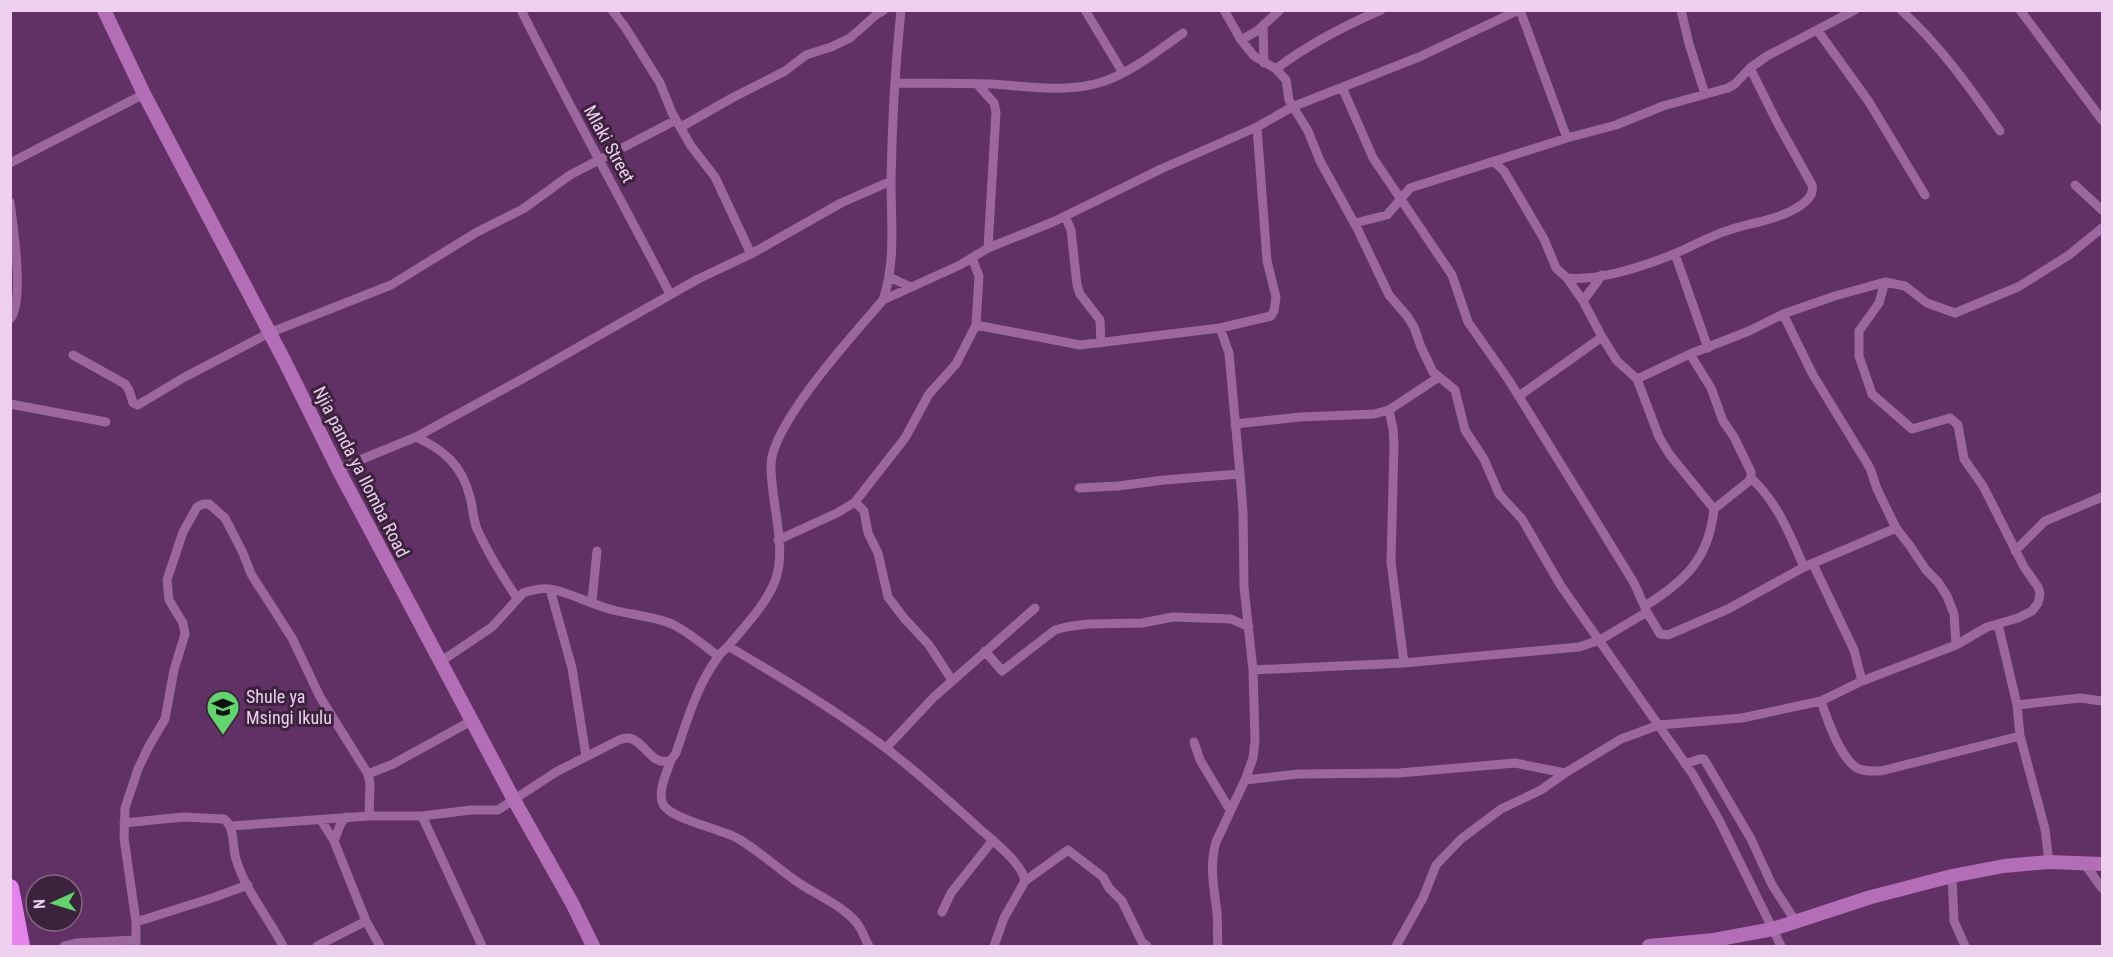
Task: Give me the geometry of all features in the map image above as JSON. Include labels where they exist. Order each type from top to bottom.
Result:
[{"type":"highway","points":[[10,888],[21,946]]},
{"type":"street","name":"Njia panda ya Ilomba Road","points":[[104,10],[144,94],[338,469],[593,946]]},
{"type":"street","name":"Mlaki Street","points":[[521,10],[562,93],[670,294]]},
{"type":"street","points":[[612,10],[660,83],[678,124],[691,146],[715,177],[750,254]]},
{"type":"street","points":[[73,356],[125,384],[133,403],[138,405],[183,378],[269,333],[391,285],[477,232],[523,209],[570,175],[732,98],[785,71],[806,55],[831,48],[850,38],[884,10]]},
{"type":"street","points":[[883,300],[889,277],[892,230],[891,182],[895,83],[901,10]]},
{"type":"street","points":[[1085,10],[1122,73]]},
{"type":"street","points":[[1224,10],[1254,56],[1276,69],[1286,80],[1292,107],[1308,131],[1320,161],[1354,223],[1389,295],[1411,321],[1429,366],[1455,390],[1465,430],[1484,459],[1499,494],[1522,519],[1561,586],[1685,764],[1719,820],[1781,946]]},
{"type":"street","points":[[1241,39],[1263,25],[1280,10]]},
{"type":"street","points":[[1276,69],[1292,57],[1336,32],[1381,10]]},
{"type":"street","points":[[869,946],[855,921],[836,905],[797,882],[752,847],[725,832],[669,811],[662,802],[662,795],[671,760],[676,753],[706,676],[718,656],[769,594],[778,572],[778,540],[771,462],[776,441],[822,372],[883,300],[972,258],[988,248],[1019,237],[1161,169],[1257,127],[1292,107],[1419,57],[1519,10],[1567,138]]},
{"type":"street","points":[[1681,10],[1705,94]]},
{"type":"street","points":[[1354,223],[1387,215],[1410,188],[1567,138],[1616,125],[1663,106],[1723,90],[1735,84],[1750,68],[1767,56],[1855,10]]},
{"type":"street","points":[[1901,10],[1955,67],[2000,131]]},
{"type":"street","points":[[2020,10],[2103,120]]},
{"type":"street","points":[[1263,25],[1264,63]]},
{"type":"street","points":[[1818,31],[1869,102],[1925,195]]},
{"type":"street","points":[[895,83],[1082,87],[1122,73],[1183,33]]},
{"type":"street","points":[[1567,278],[1602,275],[1675,254],[1730,229],[1791,211],[1807,200],[1812,193],[1812,184],[1750,68]]},
{"type":"street","points":[[977,84],[996,107]]},
{"type":"street","points":[[988,248],[996,107],[1002,85]]},
{"type":"street","points":[[1342,87],[1373,158],[1452,275],[1468,322],[1519,396],[1627,571],[1658,632],[1668,635],[1740,603],[1809,566],[1896,528]]},
{"type":"street","points":[[10,163],[144,94]]},
{"type":"street","points":[[976,325],[1080,345],[1220,328],[1271,316],[1276,297],[1268,261],[1257,127]]},
{"type":"street","points":[[1504,171],[1506,158]]},
{"type":"street","points":[[1253,670],[1404,663],[1580,647],[1600,640],[1646,609],[1688,575],[1700,559],[1713,522],[1714,509],[1670,455],[1659,437],[1637,379],[1617,361],[1583,301],[1567,278],[1556,268],[1544,239],[1504,171],[1494,162]]},
{"type":"street","points":[[338,469],[416,437],[670,294],[750,254],[842,203],[891,182]]},
{"type":"street","points":[[2074,185],[2103,210]]},
{"type":"street","points":[[10,202],[18,294],[14,315],[10,319]]},
{"type":"street","points":[[1065,216],[1072,233],[1077,285],[1080,294],[1099,317],[1101,343]]},
{"type":"street","points":[[1637,379],[1783,314],[1885,282],[1905,286],[1927,303],[1955,313],[2018,287],[2069,255],[2103,228]]},
{"type":"street","points":[[1675,254],[1708,348]]},
{"type":"street","points":[[778,540],[837,513],[855,502],[905,438],[929,394],[956,364],[976,325],[979,276],[972,258]]},
{"type":"street","points":[[1583,301],[1602,275]]},
{"type":"street","points":[[889,277],[910,287]]},
{"type":"street","points":[[1396,946],[1423,898],[1436,865],[1461,839],[1501,809],[1541,790],[1621,739],[1659,725],[1742,718],[1821,702],[1862,681],[1956,645],[1987,627],[2032,611],[2038,603],[2040,594],[2038,587],[2015,551],[1983,486],[1964,459],[1958,425],[1950,418],[1912,429],[1872,394],[1858,356],[1860,331],[1879,303],[1885,282]]},
{"type":"street","points":[[1783,314],[1813,375],[1870,468],[1877,489],[1896,528],[1947,596],[1954,614],[1956,645]]},
{"type":"street","points":[[1218,946],[1211,865],[1216,842],[1245,780],[1255,750],[1253,670],[1244,586],[1240,474],[1229,353],[1220,328]]},
{"type":"street","points":[[1519,396],[1602,337]]},
{"type":"street","points":[[1690,354],[1711,388],[1723,421],[1751,472],[1751,478],[1737,493],[1714,509]]},
{"type":"street","points":[[1234,424],[1300,417],[1374,414],[1389,410],[1439,377]]},
{"type":"street","points":[[1232,403],[1253,422]]},
{"type":"street","points":[[10,404],[106,422]]},
{"type":"street","points":[[1389,410],[1394,429],[1391,562],[1404,663]]},
{"type":"street","points":[[416,437],[444,452],[460,473],[470,495],[476,527],[517,598]]},
{"type":"street","points":[[1079,488],[1240,474]]},
{"type":"street","points":[[1751,478],[1766,491],[1809,566],[1854,650],[1862,681]]},
{"type":"street","points":[[2015,551],[2045,521],[2103,497]]},
{"type":"street","points":[[855,502],[864,511],[868,533],[878,554],[888,597],[929,645],[952,680]]},
{"type":"street","points":[[64,946],[76,943],[136,944],[136,922],[124,823],[125,808],[138,769],[165,719],[174,670],[185,634],[183,623],[169,600],[167,580],[183,532],[197,507],[206,503],[218,510],[225,518],[251,574],[292,638],[320,697],[368,774],[369,816]]},
{"type":"street","points":[[592,601],[597,551]]},
{"type":"street","points":[[550,589],[572,668],[586,756]]},
{"type":"street","points":[[440,662],[492,627],[517,598],[530,591],[550,589],[614,610],[668,622],[686,632],[718,656]]},
{"type":"street","points":[[886,748],[952,680],[1035,609]]},
{"type":"street","points":[[985,651],[1002,671],[1055,630],[1066,627],[1088,624],[1142,623],[1173,617],[1231,620],[1249,627]]},
{"type":"street","points":[[1998,624],[2017,705],[2020,736],[2045,829],[2049,862]]},
{"type":"street","points":[[728,646],[782,678],[886,748],[993,840],[1022,872],[1025,881]]},
{"type":"street","points":[[2017,705],[2080,698],[2103,700]]},
{"type":"street","points":[[1821,702],[1844,752],[1854,765],[1868,771],[1881,771],[2020,736]]},
{"type":"street","points":[[368,774],[393,764],[473,720]]},
{"type":"street","points":[[231,826],[346,817],[422,816],[471,810],[498,810],[536,784],[586,756],[619,740],[629,738],[657,760],[664,762],[671,760]]},
{"type":"street","points":[[1194,742],[1200,760],[1230,810]]},
{"type":"street","points":[[1685,764],[1704,759],[1751,840],[1772,885],[1796,922]]},
{"type":"street","points":[[1245,780],[1298,774],[1399,773],[1515,763],[1565,774]]},
{"type":"street","points":[[422,816],[482,946]]},
{"type":"street","points":[[124,823],[183,817],[224,819],[231,826],[236,860],[283,946]]},
{"type":"street","points":[[334,841],[346,817]]},
{"type":"street","points":[[321,820],[334,841],[366,921],[380,946]]},
{"type":"street","points":[[942,912],[951,893],[993,840]]},
{"type":"street","points":[[994,946],[1004,918],[1025,881],[1068,850],[1103,877],[1109,888],[1122,901],[1142,942],[1147,946]]},
{"type":"street","points":[[1649,946],[1697,944],[1773,929],[1871,897],[1952,876],[2004,866],[2049,862],[2103,864]]},
{"type":"street","points":[[2084,863],[2103,888]]},
{"type":"street","points":[[1952,876],[1954,921],[1965,946]]},
{"type":"street","points":[[136,922],[248,885]]},
{"type":"street","points":[[317,946],[366,921]]},
{"type":"place","name":"Shule ya Msingi Ikulu","points":[[223,736]]}]
